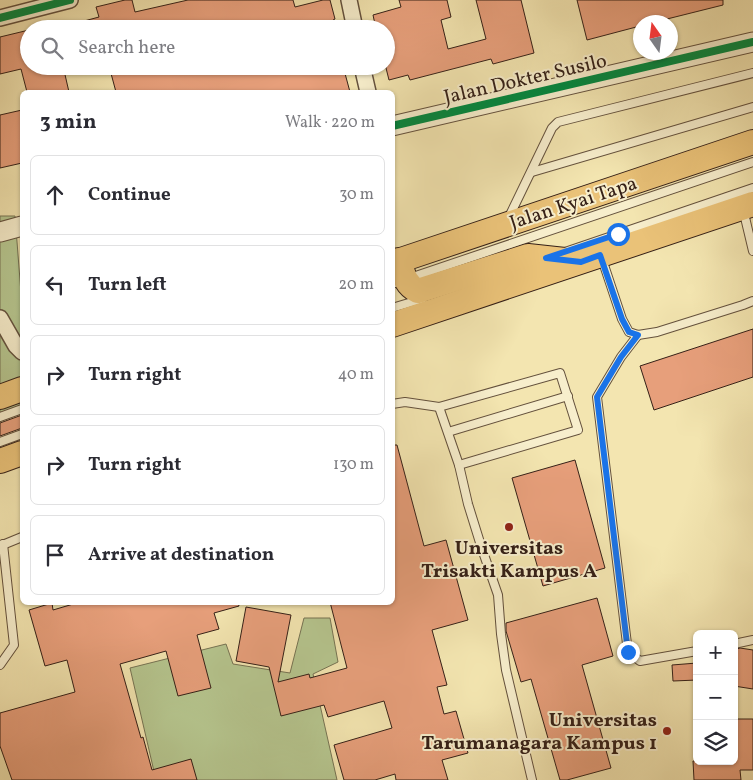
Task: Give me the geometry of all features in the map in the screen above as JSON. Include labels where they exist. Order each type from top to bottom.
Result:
[{"type":"main road","name":"Jalan Kyai Tapa","points":[[397,271],[506,224],[753,142]]},
{"type":"main road","points":[[395,324],[591,258],[750,200]]},
{"type":"main road","points":[[397,271],[410,288],[418,291],[528,256],[591,258]]},
{"type":"main road","points":[[0,397],[20,390]]},
{"type":"main road","points":[[0,461],[20,454]]},
{"type":"street","points":[[0,18],[70,0]]},
{"type":"street","points":[[349,0],[352,20]]},
{"type":"street","name":"Jalan Dokter Susilo","points":[[395,125],[753,42]]},
{"type":"street","points":[[364,75],[368,90]]},
{"type":"street","points":[[0,232],[20,227]]},
{"type":"street","points":[[0,318],[20,350]]},
{"type":"lane","points":[[506,224],[552,128],[558,122],[753,73]]},
{"type":"lane","points":[[532,172],[753,107]]},
{"type":"lane","points":[[397,271],[753,162]]},
{"type":"lane","points":[[395,307],[546,258],[750,200],[753,251]]},
{"type":"lane","points":[[591,258],[629,332],[638,335],[657,332],[743,306],[753,301]]},
{"type":"lane","points":[[638,335],[621,357],[597,397],[628,652],[640,661],[693,652]]},
{"type":"lane","points":[[395,404],[405,402],[439,407],[560,373],[578,430],[459,465]]},
{"type":"lane","points":[[448,432],[568,396]]},
{"type":"lane","points":[[439,407],[459,465],[471,513],[498,595],[506,670],[532,780]]},
{"type":"lane","points":[[0,417],[20,410]]},
{"type":"lane","points":[[0,442],[20,435]]},
{"type":"lane","points":[[0,665],[14,645],[2,545],[20,538]]},
{"type":"lane","points":[[738,643],[753,640]]},
{"type":"green space","points":[[0,216],[15,216],[20,280],[20,408],[0,413]]},
{"type":"green space","points":[[304,618],[330,618],[338,662],[313,674],[337,780],[156,780],[130,668],[226,644],[233,664],[290,673]]},
{"type":"building","points":[[132,0],[135,12],[188,0],[293,0],[295,7],[330,0],[335,19],[88,20],[99,17],[96,7]]},
{"type":"building","points":[[399,0],[447,0],[451,17],[441,20],[448,49],[486,39],[476,0],[521,0],[534,53],[493,64],[491,59],[410,80],[408,75],[389,80],[388,75],[395,75],[395,20],[374,20],[373,15],[401,7]]},
{"type":"building","points":[[577,0],[723,0],[723,5],[678,16],[633,15],[633,28],[587,40]]},
{"type":"building","points":[[20,32],[20,69],[0,74],[0,37]]},
{"type":"building","points":[[23,75],[65,75],[69,90],[26,90]]},
{"type":"building","points":[[111,75],[345,75],[349,90],[115,90]]},
{"type":"building","points":[[20,110],[20,163],[0,168],[0,115]]},
{"type":"building","points":[[753,329],[753,377],[654,410],[640,366]]},
{"type":"building","points":[[20,416],[20,429],[0,436],[0,423]]},
{"type":"building","points":[[395,445],[397,445],[424,546],[446,540],[468,620],[432,630],[447,685],[437,687],[444,714],[456,711],[468,753],[442,760],[448,780],[396,780],[395,774],[375,780],[344,780],[334,745],[392,728],[384,701],[328,717],[324,705],[281,716],[269,667],[236,661],[246,607],[291,615],[278,682],[309,674],[310,678],[347,668],[331,605],[395,605]]},
{"type":"building","points":[[575,460],[605,568],[543,586],[512,478]]},
{"type":"building","points":[[597,598],[613,656],[582,665],[611,768],[567,780],[560,780],[531,679],[521,682],[506,631],[506,623]]},
{"type":"building","points":[[52,605],[53,610],[70,605],[239,605],[214,613],[219,629],[197,635],[211,688],[178,696],[166,651],[120,664],[152,770],[191,759],[197,780],[12,780],[0,746],[0,713],[75,692],[67,660],[45,666],[29,610]]},
{"type":"building","points":[[738,649],[753,650],[753,689],[738,687]]},
{"type":"building","points":[[693,663],[693,680],[673,681],[672,665]]},
{"type":"building","points":[[738,719],[753,719],[753,770],[740,770],[741,780],[694,780],[693,765],[738,765]]},
{"type":"cycle path","points":[[0,18],[70,0]]},
{"type":"cycle path","points":[[395,125],[753,42]]},
{"type":"place","name":"Universitas Trisakti Kampus A","points":[[509,527]]},
{"type":"place","name":"Universitas Tarumanagara Kampus 1","points":[[667,731]]},
{"type":"route","points":[[618,234],[546,258],[581,262],[600,255],[622,319],[629,332],[638,335],[621,357],[597,397],[628,652]]}]
